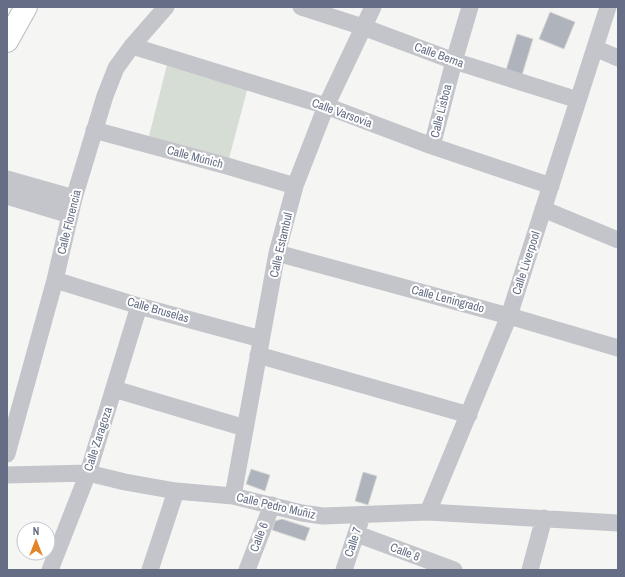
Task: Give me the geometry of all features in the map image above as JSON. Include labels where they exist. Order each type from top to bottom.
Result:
[{"type":"main road","points":[[7,41],[26,7]]},
{"type":"street","name":"Calle Florencia","points":[[7,454],[55,280],[74,198],[105,96],[116,68],[132,46],[166,7]]},
{"type":"street","name":"Calle Berna","points":[[302,7],[363,27],[454,62],[578,100]]},
{"type":"street","name":"Calle Estambul","points":[[233,496],[277,253],[295,186],[326,106],[373,7]]},
{"type":"street","name":"Calle Lisboa","points":[[432,146],[470,7]]},
{"type":"street","name":"Calle Liverpool","points":[[428,512],[509,316],[608,7]]},
{"type":"street","name":"Calle Varsovia","points":[[132,46],[326,106],[432,146],[551,186]]},
{"type":"street","points":[[595,48],[618,58]]},
{"type":"street","name":"Calle Múnich","points":[[94,130],[295,186]]},
{"type":"street","points":[[7,179],[74,198]]},
{"type":"street","points":[[7,196],[70,215]]},
{"type":"street","points":[[543,209],[618,240]]},
{"type":"street","name":"Calle Leningrado","points":[[277,253],[509,316],[618,348]]},
{"type":"street","name":"Calle Bruselas","points":[[55,280],[139,306],[468,415]]},
{"type":"street","name":"Calle Zaragoza","points":[[50,570],[88,472],[139,306]]},
{"type":"street","points":[[114,389],[245,428]]},
{"type":"street","name":"Calle Pedro Muñiz","points":[[7,475],[88,472],[125,482],[176,491],[233,496],[302,513],[323,516],[428,512],[618,523]]},
{"type":"street","points":[[150,570],[176,491]]},
{"type":"street","name":"Calle 6","points":[[247,570],[272,505]]},
{"type":"street","name":"Calle 7","points":[[344,570],[357,534],[362,514]]},
{"type":"street","points":[[530,570],[544,518]]},
{"type":"street","name":"Calle 8","points":[[357,534],[454,570]]},
{"type":"shaded area","points":[[169,57],[249,83],[227,166],[147,144]]},
{"type":"building","points":[[550,12],[575,22],[564,49],[539,39]]},
{"type":"building","points":[[517,34],[533,39],[522,75],[506,70]]},
{"type":"building","points":[[251,469],[270,475],[265,491],[246,484]]},
{"type":"building","points":[[363,472],[377,476],[368,505],[355,501]]},
{"type":"building","points":[[282,519],[310,528],[305,541],[272,530],[275,521]]}]
